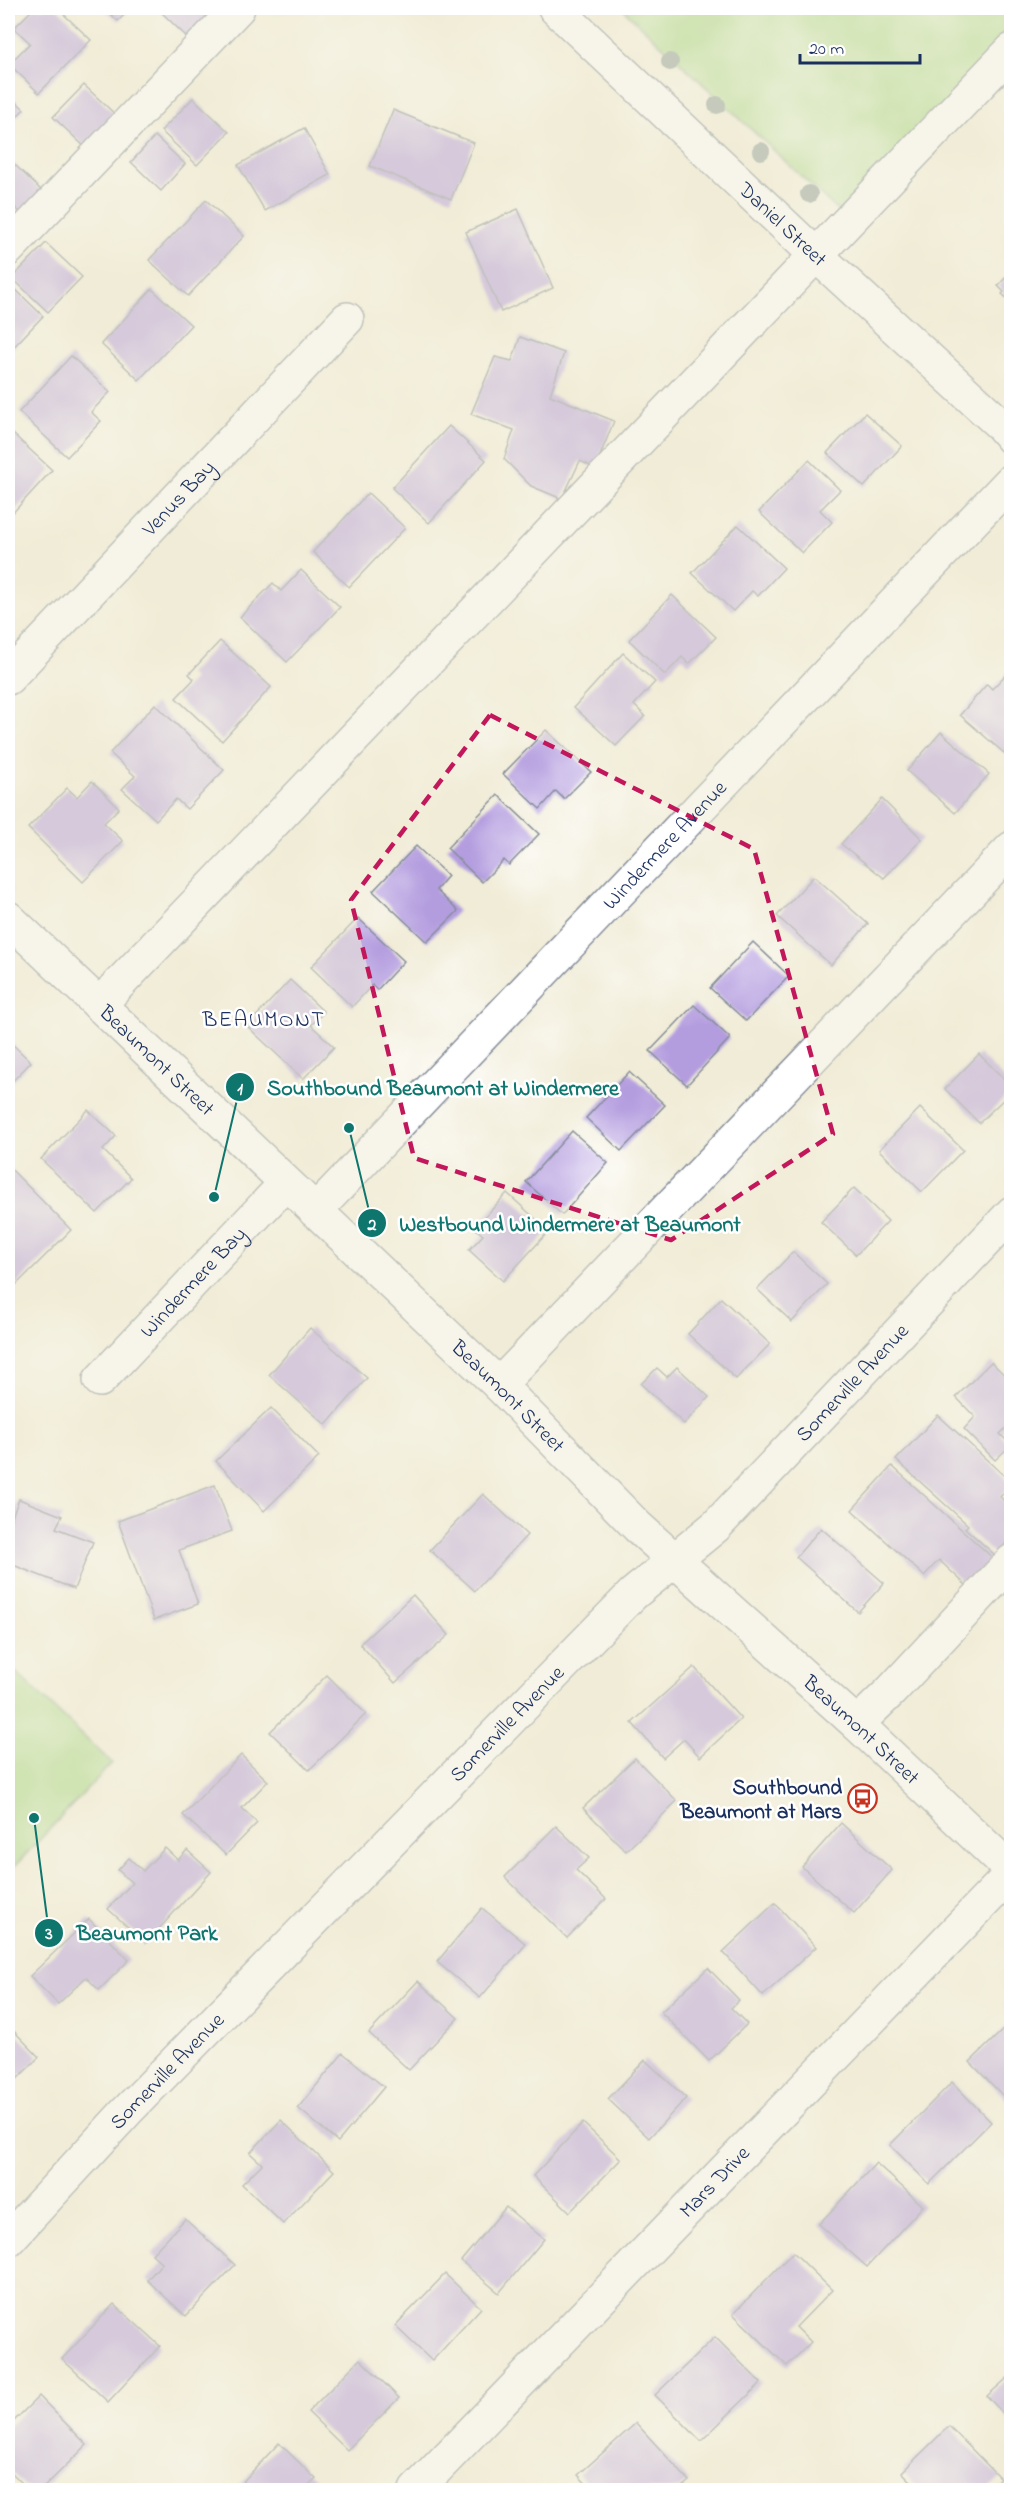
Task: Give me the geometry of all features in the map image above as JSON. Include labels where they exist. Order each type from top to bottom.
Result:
[{"type":"street","points":[[8,249],[238,8]]},
{"type":"street","name":"Daniel Street","points":[[555,8],[1001,426],[1011,438]]},
{"type":"street","points":[[99,1005],[1011,50]]},
{"type":"street","name":"Venus Bay","points":[[8,678],[347,319]]},
{"type":"street","name":"Windermere Avenue","points":[[315,1211],[1011,480]]},
{"type":"street","points":[[499,1385],[1011,848]]},
{"type":"street","name":"Beaumont Street","points":[[8,918],[499,1385],[638,1527],[857,1724],[1011,1872]]},
{"type":"street","name":"Windermere Bay","points":[[100,1380],[286,1183]]},
{"type":"street","name":"Somerville Avenue","points":[[8,2240],[127,2111],[624,1603],[716,1526],[1011,1213]]},
{"type":"street","points":[[857,1724],[891,1691],[1011,1561]]},
{"type":"street","name":"Mars Drive","points":[[416,2490],[1011,1872]]},
{"type":"highlighted area","points":[[490,715],[754,849],[833,1134],[671,1240],[414,1158],[351,900]]},
{"type":"green space","points":[[622,8],[1011,8],[1011,50],[849,221]]},
{"type":"green space","points":[[8,1665],[112,1763],[8,1873]]},
{"type":"building","points":[[34,8],[57,8],[91,40],[39,93],[9,64],[30,43],[14,28]]},
{"type":"building","points":[[104,8],[131,8],[118,21]]},
{"type":"building","points":[[159,8],[200,8],[209,16],[188,38]]},
{"type":"building","points":[[84,85],[118,117],[87,149],[53,117]]},
{"type":"building","points":[[8,94],[24,109],[8,126]]},
{"type":"building","points":[[193,98],[229,132],[197,165],[161,131]]},
{"type":"building","points":[[393,110],[474,143],[451,199],[370,166]]},
{"type":"building","points":[[304,128],[330,175],[265,211],[238,165]]},
{"type":"building","points":[[155,136],[185,164],[161,191],[131,162]]},
{"type":"building","points":[[12,162],[42,191],[21,213],[8,201],[8,168]]},
{"type":"building","points":[[206,200],[244,236],[188,296],[149,260]]},
{"type":"building","points":[[518,209],[553,288],[501,312],[466,232]]},
{"type":"building","points":[[46,243],[82,277],[48,312],[12,278]]},
{"type":"building","points":[[1005,278],[1012,284],[1012,303],[1002,294],[1004,292],[998,286]]},
{"type":"building","points":[[8,282],[43,316],[8,353]]},
{"type":"building","points":[[152,289],[191,325],[139,380],[101,344]]},
{"type":"building","points":[[520,337],[564,353],[550,395],[614,421],[595,468],[580,461],[562,499],[531,486],[504,459],[514,430],[471,414],[495,357],[512,361]]},
{"type":"building","points":[[71,356],[110,392],[91,412],[101,421],[67,457],[19,412]]},
{"type":"building","points":[[865,413],[902,446],[864,487],[827,453]]},
{"type":"building","points":[[449,426],[486,460],[429,523],[392,488]]},
{"type":"building","points":[[13,434],[52,470],[8,518],[8,440]]},
{"type":"building","points":[[809,460],[840,490],[820,510],[832,522],[802,553],[759,512]]},
{"type":"building","points":[[368,493],[405,528],[349,587],[313,552]]},
{"type":"building","points":[[738,525],[784,568],[758,596],[752,591],[733,611],[692,573]]},
{"type":"building","points":[[301,570],[340,607],[287,662],[240,617],[273,583],[281,591]]},
{"type":"building","points":[[672,595],[716,637],[689,664],[682,657],[665,675],[629,640]]},
{"type":"building","points":[[220,641],[271,687],[222,741],[176,698],[194,679],[189,674]]},
{"type":"building","points":[[623,653],[655,682],[634,705],[645,716],[616,746],[574,707]]},
{"type":"building","points":[[1012,668],[1012,745],[1004,753],[960,715],[987,684],[992,689]]},
{"type":"building","points":[[155,704],[224,770],[187,809],[176,799],[156,820],[122,789],[135,776],[110,753]]},
{"type":"building","points":[[546,730],[591,772],[564,799],[556,791],[540,809],[503,774]]},
{"type":"building","points":[[941,732],[989,774],[955,813],[907,771]]},
{"type":"building","points":[[92,781],[119,808],[104,823],[123,841],[83,882],[28,828],[67,788],[77,797]]},
{"type":"building","points":[[498,795],[539,834],[509,865],[504,860],[482,882],[447,848]]},
{"type":"building","points":[[882,799],[922,839],[884,878],[841,844]]},
{"type":"building","points":[[416,846],[448,876],[436,890],[458,911],[427,942],[373,891]]},
{"type":"building","points":[[814,876],[868,924],[831,965],[777,916]]},
{"type":"building","points":[[358,918],[404,961],[377,990],[372,985],[352,1007],[311,967]]},
{"type":"building","points":[[753,942],[789,976],[746,1021],[710,988]]},
{"type":"building","points":[[290,980],[324,1012],[311,1025],[334,1047],[303,1079],[247,1026]]},
{"type":"building","points":[[694,1005],[730,1038],[687,1085],[650,1051]]},
{"type":"building","points":[[10,1042],[31,1062],[8,1086],[8,1045]]},
{"type":"building","points":[[979,1054],[1012,1087],[1012,1091],[979,1123],[945,1089]]},
{"type":"building","points":[[629,1072],[665,1105],[621,1151],[586,1118]]},
{"type":"building","points":[[920,1108],[963,1150],[922,1192],[879,1150]]},
{"type":"building","points":[[88,1110],[116,1136],[103,1150],[131,1178],[97,1213],[41,1159]]},
{"type":"building","points":[[572,1131],[608,1163],[562,1215],[526,1182]]},
{"type":"building","points":[[8,1166],[71,1230],[15,1286],[8,1278]]},
{"type":"building","points":[[854,1188],[888,1221],[856,1255],[821,1222]]},
{"type":"building","points":[[507,1193],[549,1231],[503,1281],[469,1250],[483,1235],[475,1228]]},
{"type":"building","points":[[793,1252],[827,1284],[792,1322],[757,1289]]},
{"type":"building","points":[[721,1298],[770,1344],[736,1379],[688,1334]]},
{"type":"building","points":[[310,1328],[367,1378],[326,1425],[269,1375]]},
{"type":"building","points":[[991,1362],[1012,1382],[1012,1422],[1000,1434],[1011,1445],[995,1460],[964,1429],[975,1417],[956,1397]]},
{"type":"building","points":[[677,1367],[709,1397],[684,1424],[641,1384],[657,1368],[667,1377]]},
{"type":"building","points":[[271,1408],[319,1457],[264,1511],[216,1461]]},
{"type":"building","points":[[938,1415],[1012,1483],[1000,1497],[1012,1507],[1012,1537],[995,1555],[965,1528],[968,1525],[896,1460]]},
{"type":"building","points":[[892,1466],[994,1559],[968,1587],[939,1560],[924,1576],[852,1510]]},
{"type":"building","points":[[215,1485],[232,1531],[179,1550],[198,1604],[154,1620],[118,1521]]},
{"type":"building","points":[[483,1494],[527,1535],[475,1591],[430,1550]]},
{"type":"building","points":[[19,1499],[62,1516],[56,1528],[93,1542],[74,1589],[8,1563],[8,1527]]},
{"type":"building","points":[[821,1528],[884,1583],[858,1612],[796,1557]]},
{"type":"building","points":[[413,1595],[449,1635],[395,1683],[360,1644]]},
{"type":"building","points":[[694,1667],[741,1719],[700,1757],[684,1739],[663,1758],[632,1723]]},
{"type":"building","points":[[327,1675],[366,1714],[309,1770],[270,1732]]},
{"type":"building","points":[[241,1755],[268,1781],[242,1808],[257,1823],[226,1855],[183,1815]]},
{"type":"building","points":[[635,1758],[677,1801],[626,1851],[583,1808]]},
{"type":"building","points":[[841,1823],[892,1870],[854,1913],[802,1867]]},
{"type":"building","points":[[556,1826],[589,1858],[576,1870],[606,1899],[567,1938],[505,1877]]},
{"type":"building","points":[[165,1848],[178,1860],[187,1850],[211,1872],[146,1943],[108,1909],[132,1883],[118,1870],[129,1858],[143,1871]]},
{"type":"building","points":[[775,1903],[816,1947],[763,1996],[723,1952]]},
{"type":"building","points":[[482,1908],[526,1944],[480,1998],[437,1962]]},
{"type":"building","points":[[89,1919],[129,1960],[99,1990],[86,1977],[58,2004],[30,1976]]},
{"type":"building","points":[[708,1968],[739,2000],[731,2008],[747,2024],[709,2061],[661,2012]]},
{"type":"building","points":[[418,1981],[458,2018],[409,2070],[369,2033]]},
{"type":"building","points":[[1012,2021],[1012,2099],[1009,2102],[970,2062]]},
{"type":"building","points":[[8,2025],[39,2057],[8,2088]]},
{"type":"building","points":[[343,2053],[384,2087],[338,2142],[298,2108]]},
{"type":"building","points":[[645,2060],[686,2098],[649,2138],[608,2099]]},
{"type":"building","points":[[952,2082],[991,2122],[929,2184],[890,2145]]},
{"type":"building","points":[[281,2120],[334,2171],[283,2224],[242,2184],[262,2164],[250,2153]]},
{"type":"building","points":[[583,2123],[621,2159],[570,2212],[533,2176]]},
{"type":"building","points":[[876,2163],[923,2206],[867,2267],[819,2224]]},
{"type":"building","points":[[506,2207],[544,2239],[499,2293],[461,2261]]},
{"type":"building","points":[[185,2219],[235,2265],[186,2316],[147,2280],[162,2263],[152,2254]]},
{"type":"building","points":[[793,2252],[832,2290],[796,2327],[811,2342],[787,2366],[733,2314]]},
{"type":"building","points":[[445,2274],[481,2308],[432,2361],[395,2326]]},
{"type":"building","points":[[114,2304],[160,2346],[108,2402],[62,2359]]},
{"type":"building","points":[[715,2337],[761,2383],[701,2441],[655,2395]]},
{"type":"building","points":[[360,2359],[399,2398],[347,2450],[308,2412]]},
{"type":"building","points":[[1012,2374],[1012,2423],[987,2396]]},
{"type":"building","points":[[39,2396],[87,2445],[41,2490],[29,2490],[8,2469],[8,2427]]},
{"type":"building","points":[[636,2423],[689,2481],[678,2490],[592,2490],[578,2475]]},
{"type":"building","points":[[949,2426],[1000,2478],[987,2490],[920,2490],[902,2472]]},
{"type":"building","points":[[279,2443],[316,2479],[305,2490],[235,2490]]},
{"type":"place","name":"Westbound Windermere at Beaumont","points":[[349,1128]]},
{"type":"place","name":"Southbound Beaumont at Windermere","points":[[214,1197]]},
{"type":"place","name":"Southbound Beaumont at Mars","points":[[863,1799]]},
{"type":"place","name":"Beaumont Park","points":[[34,1818]]},
{"type":"district","name":"BEAUMONT","points":[[264,1018]]}]
